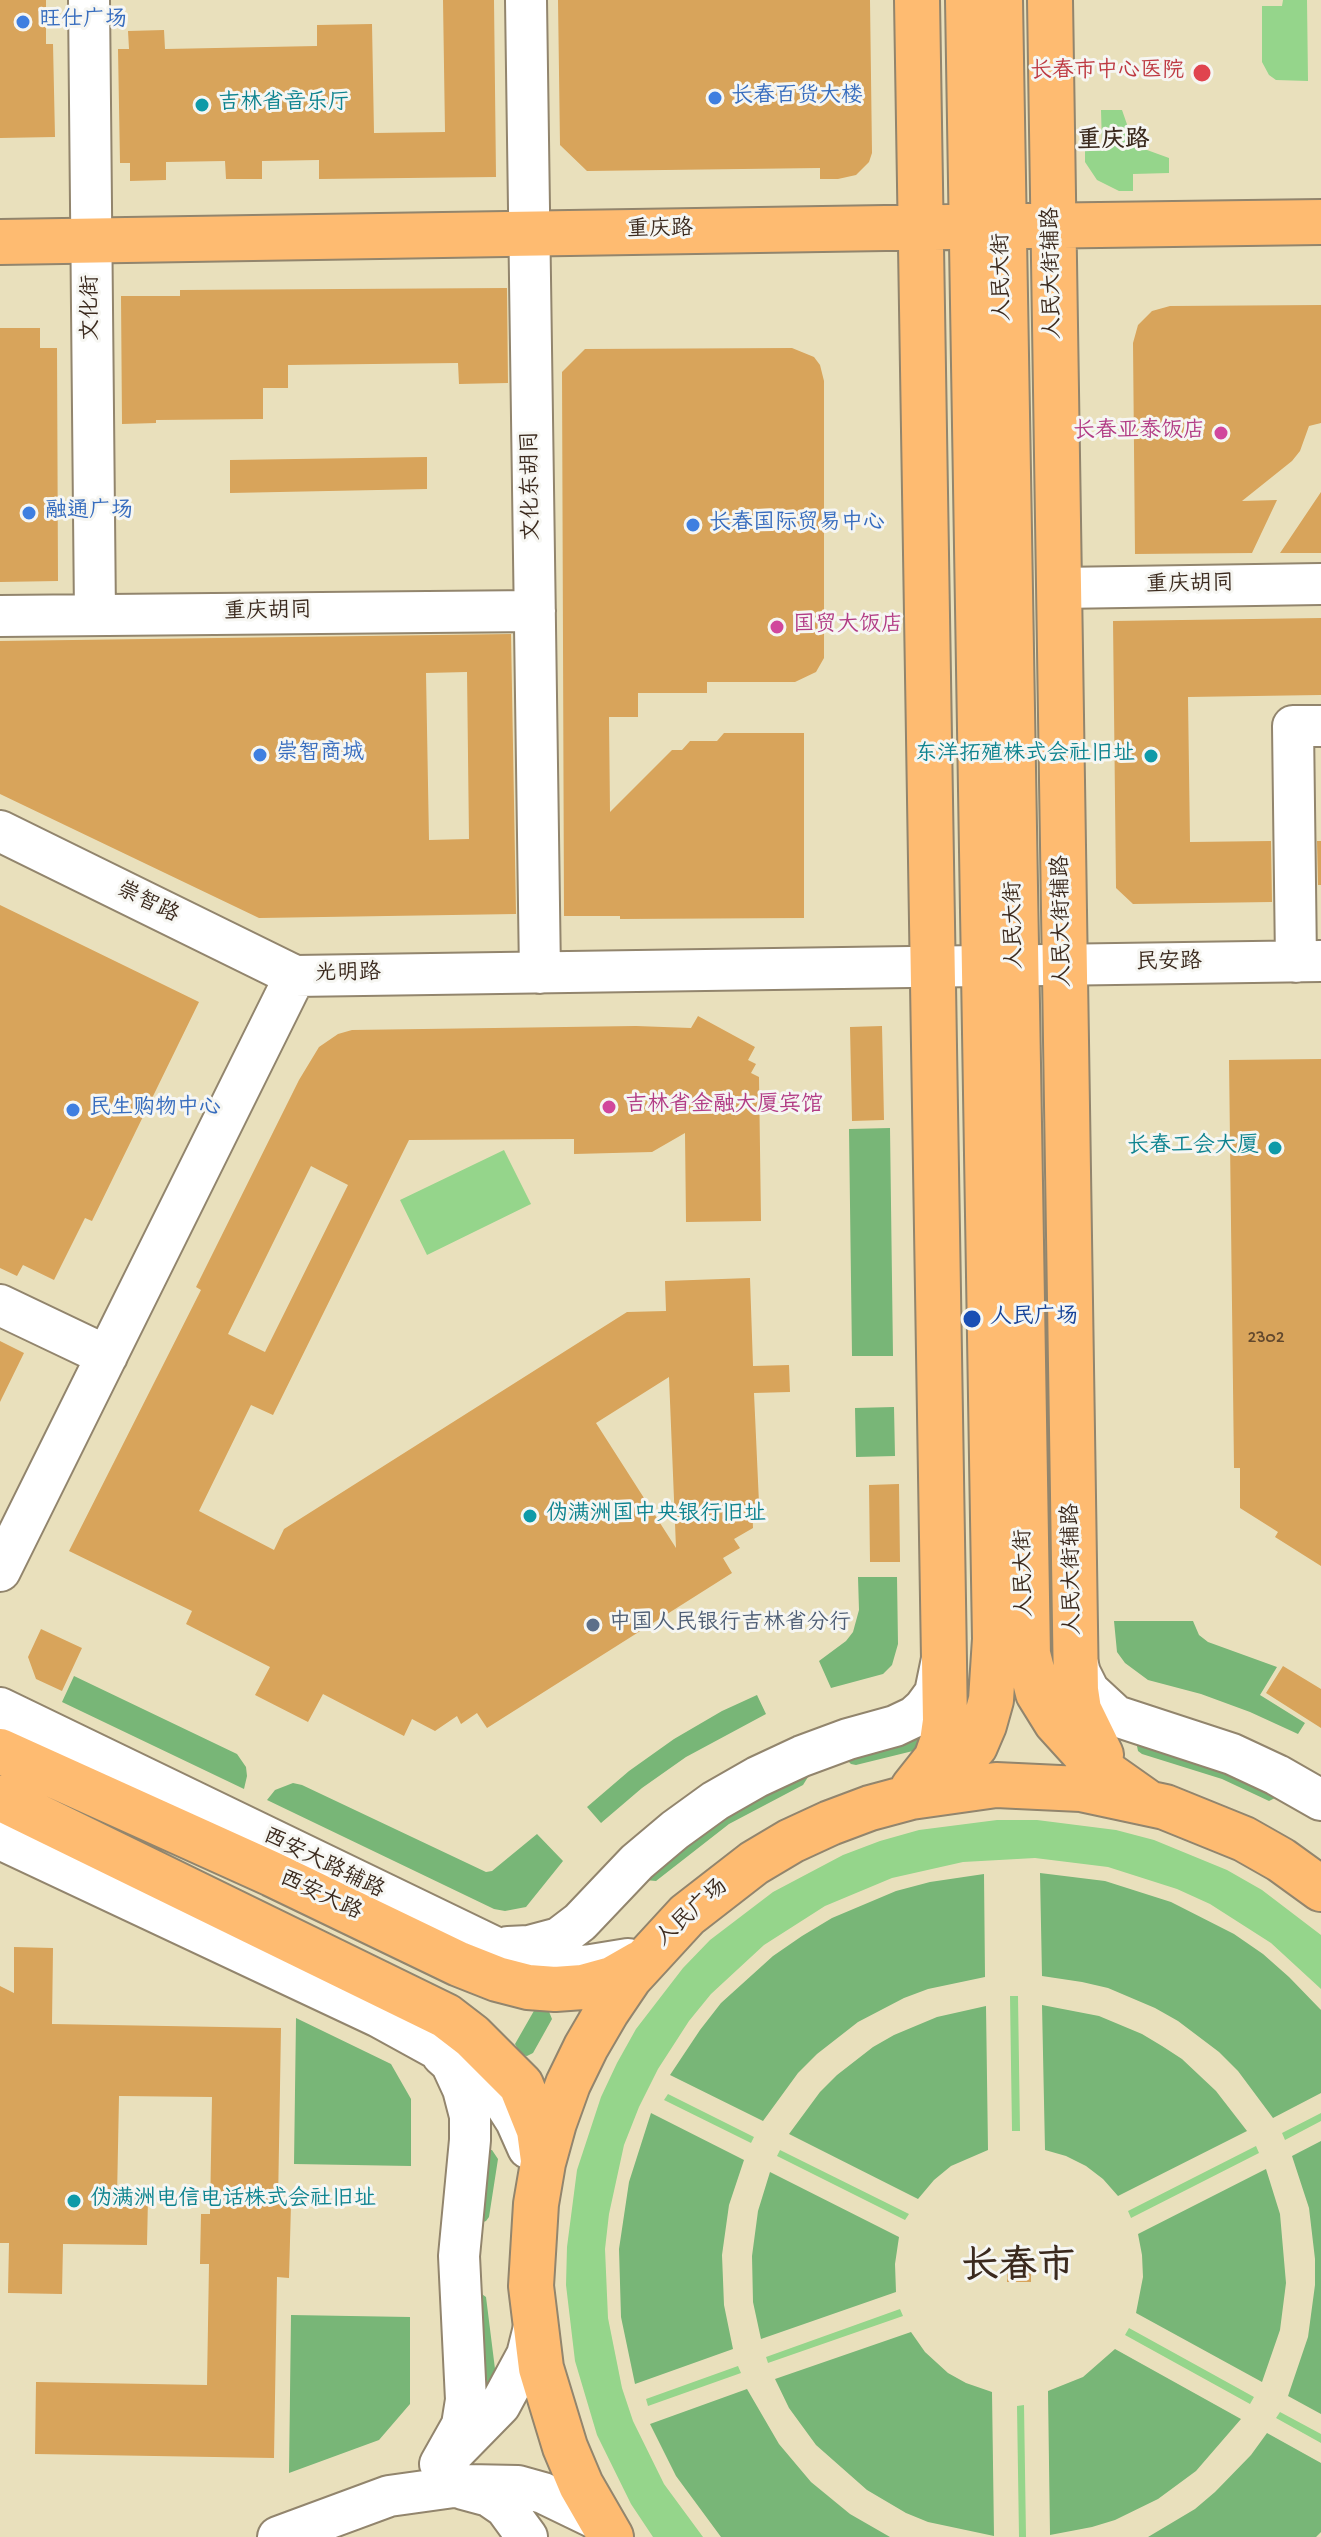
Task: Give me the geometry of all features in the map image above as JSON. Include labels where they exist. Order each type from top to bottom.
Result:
[{"type":"main road","points":[[898,1800],[924,1776],[936,1759],[945,1721],[917,0]]},
{"type":"main road","name":"人民大街","points":[[968,0],[988,227]]},
{"type":"main road","name":"人民大街","points":[[898,1800],[947,1776],[975,1746],[984,1725],[993,1681],[1000,967],[988,227],[1000,0]]},
{"type":"main road","name":"人民大街辅路","points":[[1050,0],[1076,1690],[1079,1710],[1102,1756],[1156,1804]]},
{"type":"main road","name":"重庆路","points":[[0,242],[1321,222]]},
{"type":"main road","name":"人民大街","points":[[1000,967],[1031,1675],[1045,1707],[1076,1746],[1096,1766],[1156,1804]]},
{"type":"main road","name":"西安大路","points":[[0,1751],[497,1979],[528,1987],[583,1987],[612,1979],[651,1952]]},
{"type":"main road","name":"人民广场","points":[[606,2529],[581,2485],[551,2408],[534,2327],[532,2259],[540,2183],[568,2084],[586,2047],[607,2011],[651,1952],[687,1915],[754,1863],[830,1823],[898,1800],[996,1785],[1081,1789],[1156,1804],[1244,1839],[1281,1860],[1321,1889]]},
{"type":"main road","points":[[0,1798],[446,2016],[472,2036],[521,2085],[539,2130],[540,2183]]},
{"type":"street","name":"文化街","points":[[89,0],[95,615]]},
{"type":"street","name":"文化东胡同","points":[[526,0],[540,973]]},
{"type":"street","name":"重庆胡同","points":[[1059,588],[1321,584]]},
{"type":"street","name":"重庆胡同","points":[[0,616],[535,611]]},
{"type":"street","points":[[1308,961],[1293,726],[1321,726]]},
{"type":"street","name":"崇智路","points":[[0,831],[295,976]]},
{"type":"street","name":"民安路","points":[[1000,967],[1308,961]]},
{"type":"street","name":"光明路","points":[[0,1571],[295,976],[1000,967]]},
{"type":"street","points":[[0,1305],[107,1356]]},
{"type":"street","points":[[474,1939],[501,1948],[529,1946],[559,1938],[580,1922],[637,1862],[715,1801],[802,1756],[914,1717],[935,1693],[944,1643]]},
{"type":"street","points":[[1075,1644],[1080,1673],[1089,1691],[1116,1716],[1232,1754],[1321,1800]]},
{"type":"street","name":"西安大路辅路","points":[[0,1708],[474,1939],[532,1961],[585,1966],[651,1952]]},
{"type":"street","points":[[0,1839],[379,2017],[459,2061],[483,2079],[509,2110],[528,2146],[540,2183]]},
{"type":"street","points":[[430,2044],[451,2063],[463,2089],[470,2116],[459,2256],[466,2400],[462,2425],[444,2475]]},
{"type":"street","points":[[444,2475],[500,2405],[527,2355],[534,2327]]},
{"type":"street","points":[[444,2475],[469,2490],[489,2496],[514,2517],[527,2537]]},
{"type":"street","points":[[278,2537],[444,2475],[518,2486],[543,2493],[606,2529]]},
{"type":"green space","points":[[1283,0],[1307,0],[1308,81],[1276,80],[1269,75],[1262,62],[1262,6],[1282,6]]},
{"type":"green space","points":[[1101,110],[1122,110],[1130,133],[1138,143],[1169,158],[1169,173],[1133,174],[1133,191],[1119,191],[1097,180],[1085,162],[1085,146],[1102,146]]},
{"type":"green space","points":[[890,1128],[893,1356],[852,1356],[849,1129]]},
{"type":"green space","points":[[504,1150],[531,1204],[427,1255],[400,1200]]},
{"type":"green space","points":[[894,1407],[895,1456],[856,1457],[855,1408]]},
{"type":"green space","points":[[858,1577],[897,1577],[898,1644],[892,1665],[883,1674],[831,1688],[819,1661],[853,1632],[859,1610]]},
{"type":"green space","points":[[1114,1621],[1193,1621],[1199,1635],[1208,1642],[1277,1667],[1260,1695],[1305,1723],[1298,1734],[1201,1694],[1148,1680],[1125,1663],[1117,1652]]},
{"type":"green space","points":[[74,1676],[237,1754],[246,1767],[244,1789],[62,1702]]},
{"type":"green space","points":[[757,1695],[766,1714],[686,1757],[642,1788],[601,1823],[587,1807],[629,1771],[674,1739]]},
{"type":"green space","points":[[924,1733],[921,1749],[856,1765],[844,1757]]},
{"type":"green space","points":[[1145,1734],[1279,1796],[1269,1801],[1222,1779],[1142,1754],[1136,1741]]},
{"type":"green space","points":[[808,1772],[803,1785],[729,1824],[656,1881],[645,1880],[679,1836]]},
{"type":"green space","points":[[293,1783],[486,1872],[492,1871],[537,1834],[563,1861],[526,1907],[505,1911],[494,1909],[267,1800],[275,1790]]},
{"type":"green space","points":[[997,1820],[1037,1820],[1116,1830],[1154,1840],[1227,1870],[1262,1890],[1321,1935],[1321,1989],[1271,1943],[1210,1904],[1177,1889],[1108,1867],[1035,1858],[963,1862],[892,1878],[825,1906],[764,1945],[711,1994],[658,2069],[624,2145],[609,2214],[605,2249],[608,2318],[622,2388],[633,2421],[664,2484],[703,2537],[653,2537],[631,2504],[597,2435],[575,2361],[566,2285],[567,2247],[577,2170],[601,2097],[617,2063],[636,2029],[683,1968],[710,1940],[773,1892],[843,1855],[880,1841],[919,1830]]},
{"type":"green space","points":[[1040,1873],[1105,1881],[1171,1902],[1234,1934],[1263,1954],[1321,2010],[1321,2093],[1273,2118],[1238,2071],[1219,2052],[1178,2021],[1108,1988],[1042,1976]]},
{"type":"green space","points":[[984,1874],[985,1977],[928,1989],[858,2022],[798,2073],[763,2121],[670,2075],[721,2003],[773,1956],[802,1936],[832,1918],[896,1891]]},
{"type":"green space","points":[[1010,1996],[1018,1996],[1020,2131],[1012,2131]]},
{"type":"green space","points":[[1042,2005],[1099,2016],[1162,2046],[1182,2059],[1216,2091],[1247,2131],[1118,2196],[1086,2166],[1045,2150]]},
{"type":"green space","points":[[986,2006],[988,2150],[951,2166],[918,2199],[789,2134],[820,2092],[873,2047],[937,2017]]},
{"type":"green space","points":[[535,2009],[548,2009],[552,2019],[533,2053],[521,2055],[515,2044]]},
{"type":"green space","points":[[296,2018],[391,2064],[411,2099],[411,2166],[294,2164]]},
{"type":"green space","points":[[668,2094],[754,2137],[751,2143],[664,2100]]},
{"type":"green space","points":[[651,2113],[744,2160],[729,2205],[722,2255],[724,2305],[733,2349],[635,2384],[621,2317],[619,2249],[629,2182]]},
{"type":"green space","points":[[1321,2113],[1321,2121],[1285,2140],[1282,2133]]},
{"type":"green space","points":[[1321,2141],[1321,2414],[1288,2396],[1308,2337],[1315,2285],[1309,2208],[1292,2156]]},
{"type":"green space","points":[[1256,2146],[1259,2153],[1131,2218],[1128,2211]]},
{"type":"green space","points":[[487,2150],[492,2150],[498,2159],[489,2217],[478,2224]]},
{"type":"green space","points":[[780,2150],[909,2214],[905,2220],[777,2156]]},
{"type":"green space","points":[[1266,2169],[1280,2214],[1286,2283],[1280,2330],[1262,2382],[1136,2313],[1143,2277],[1138,2234]]},
{"type":"green space","points":[[770,2172],[899,2237],[895,2264],[896,2292],[761,2339],[753,2302],[752,2256],[758,2211]]},
{"type":"green space","points":[[479,2292],[486,2297],[496,2377],[488,2385],[482,2384]]},
{"type":"green space","points":[[900,2309],[903,2316],[768,2363],[766,2357]]},
{"type":"green space","points":[[291,2315],[410,2317],[410,2404],[379,2440],[289,2473]]},
{"type":"green space","points":[[1129,2328],[1254,2397],[1250,2404],[1125,2335]]},
{"type":"green space","points":[[911,2332],[925,2352],[948,2373],[992,2392],[994,2536],[928,2522],[867,2490],[816,2445],[789,2408],[775,2379]]},
{"type":"green space","points":[[1115,2349],[1241,2419],[1196,2471],[1158,2499],[1115,2520],[1050,2535],[1048,2391],[1083,2377]]},
{"type":"green space","points":[[738,2366],[741,2373],[648,2406],[646,2399]]},
{"type":"green space","points":[[747,2389],[779,2444],[811,2482],[850,2514],[890,2537],[721,2537],[676,2476],[650,2424]]},
{"type":"green space","points":[[1024,2405],[1026,2537],[1019,2537],[1017,2406]]},
{"type":"green space","points":[[1280,2412],[1321,2434],[1321,2443],[1276,2418]]},
{"type":"green space","points":[[1267,2433],[1321,2463],[1321,2532],[1316,2537],[1148,2537],[1195,2509],[1215,2492],[1251,2455]]},
{"type":"building","points":[[0,0],[46,0],[46,44],[53,44],[55,137],[0,138]]},
{"type":"building","points":[[443,0],[494,0],[496,177],[319,179],[319,160],[262,161],[262,179],[226,179],[225,161],[166,162],[166,180],[130,181],[130,163],[120,163],[118,49],[129,49],[128,31],[164,30],[165,49],[317,46],[317,25],[372,24],[374,133],[445,132]]},
{"type":"building","name":"长春百货大楼","points":[[558,0],[870,0],[872,153],[869,162],[856,175],[838,179],[820,179],[820,168],[587,171],[560,145]]},
{"type":"building","points":[[507,288],[508,383],[459,384],[458,363],[288,365],[288,388],[263,388],[263,419],[156,420],[156,423],[122,424],[121,296],[180,296],[180,290]]},
{"type":"building","name":"长春亚泰饭店","points":[[1321,305],[1321,423],[1309,426],[1300,451],[1292,461],[1242,501],[1277,500],[1252,553],[1135,554],[1133,343],[1138,325],[1152,311],[1170,306]]},
{"type":"building","name":"融通广场","points":[[0,328],[40,328],[40,348],[57,348],[58,581],[0,582]]},
{"type":"building","name":"长春国际贸易中心","points":[[792,348],[814,357],[820,365],[824,381],[824,658],[816,672],[795,682],[707,682],[707,693],[638,693],[638,717],[609,717],[610,812],[672,750],[682,750],[690,741],[717,741],[724,733],[804,733],[804,918],[620,919],[620,916],[564,916],[562,372],[585,349]]},
{"type":"building","points":[[427,457],[427,489],[230,493],[230,460]]},
{"type":"building","points":[[1321,492],[1321,553],[1280,553]]},
{"type":"building","name":"东洋拓殖株式会社旧址","points":[[1321,618],[1321,695],[1188,697],[1190,842],[1271,841],[1272,902],[1133,904],[1116,888],[1113,621]]},
{"type":"building","name":"崇智商城","points":[[511,634],[516,914],[259,918],[0,794],[0,641]],"holes":[[[467,672],[469,839],[429,840],[426,673]]]},
{"type":"building","points":[[1317,841],[1321,841],[1321,885],[1318,885]]},
{"type":"building","name":"民生购物中心","points":[[0,905],[199,1002],[92,1221],[85,1218],[54,1280],[23,1265],[17,1276],[0,1268]]},
{"type":"building","points":[[698,1016],[755,1047],[748,1060],[756,1064],[751,1073],[759,1077],[761,1221],[686,1222],[685,1133],[652,1152],[574,1154],[574,1139],[409,1140],[273,1415],[251,1405],[199,1511],[274,1550],[284,1529],[627,1312],[666,1311],[665,1281],[750,1278],[753,1366],[789,1365],[790,1392],[754,1393],[759,1503],[752,1504],[753,1528],[734,1539],[740,1548],[723,1558],[732,1573],[487,1728],[477,1713],[461,1724],[457,1716],[435,1731],[412,1719],[404,1736],[323,1694],[308,1722],[255,1695],[270,1667],[186,1624],[192,1611],[69,1551],[201,1290],[196,1287],[299,1080],[319,1047],[338,1034],[352,1030],[691,1028]],"holes":[[[311,1166],[348,1185],[265,1352],[228,1334]],[[669,1377],[676,1548],[596,1423]]]},
{"type":"building","points":[[882,1026],[884,1120],[852,1121],[850,1027]]},
{"type":"building","points":[[1321,1059],[1321,1566],[1275,1537],[1278,1532],[1240,1508],[1240,1468],[1234,1468],[1229,1060]]},
{"type":"building","points":[[0,1341],[24,1353],[0,1402]]},
{"type":"building","points":[[899,1484],[900,1562],[870,1562],[869,1485]]},
{"type":"building","points":[[41,1629],[82,1648],[62,1691],[36,1679],[28,1657]]},
{"type":"building","points":[[1283,1666],[1321,1689],[1321,1728],[1266,1693]]},
{"type":"building","name":"伪满洲电信电话株式会社旧址","points":[[14,1947],[53,1948],[52,2024],[281,2028],[278,2204],[291,2204],[289,2278],[277,2277],[274,2458],[35,2454],[36,2382],[207,2385],[209,2264],[200,2264],[201,2214],[210,2214],[212,2097],[119,2096],[117,2198],[148,2198],[147,2245],[63,2244],[62,2294],[8,2293],[9,2243],[0,2243],[0,1986],[14,1993]]},
{"type":"building","points":[[1007,2259],[1031,2259],[1031,2282],[1007,2282]]},
{"type":"place","name":"旺仕广场","points":[[23,22]]},
{"type":"place","name":"长春市中心医院","points":[[1202,73]]},
{"type":"place","name":"长春百货大楼","points":[[715,98]]},
{"type":"place","name":"吉林省音乐厅","points":[[202,105]]},
{"type":"place","name":"长春亚泰饭店","points":[[1221,433]]},
{"type":"place","name":"融通广场","points":[[29,513]]},
{"type":"place","name":"长春国际贸易中心","points":[[693,525]]},
{"type":"place","name":"国贸大饭店","points":[[777,627]]},
{"type":"place","name":"崇智商城","points":[[260,755]]},
{"type":"place","name":"东洋拓殖株式会社旧址","points":[[1151,756]]},
{"type":"place","name":"吉林省金融大厦宾馆","points":[[609,1107]]},
{"type":"place","name":"民生购物中心","points":[[73,1110]]},
{"type":"place","name":"长春工会大厦","points":[[1275,1148]]},
{"type":"place","name":"人民广场","points":[[972,1319]]},
{"type":"place","name":"伪满洲国中央银行旧址","points":[[530,1516]]},
{"type":"place","name":"中国人民银行吉林省分行","points":[[593,1625]]},
{"type":"place","name":"伪满洲电信电话株式会社旧址","points":[[74,2201]]},
{"type":"district","name":"重庆路","points":[[1113,142]]},
{"type":"district","name":"长春市","points":[[1018,2270]]}]
